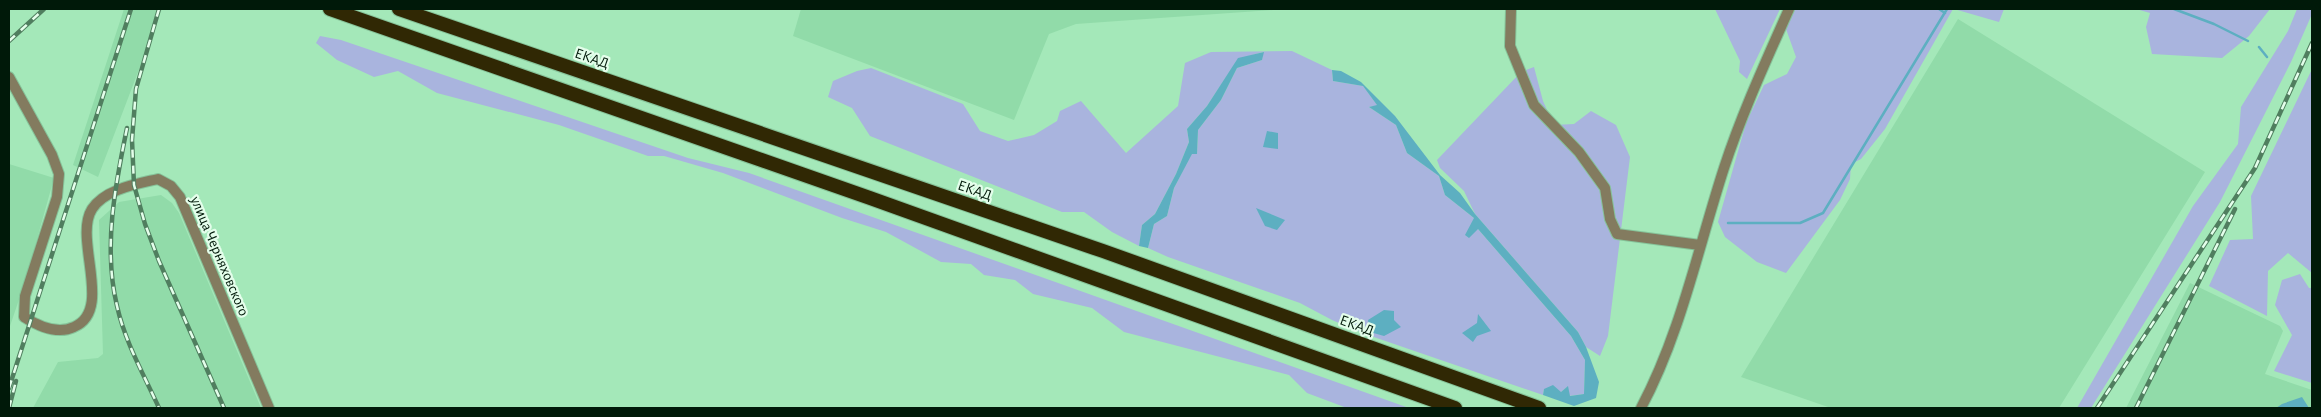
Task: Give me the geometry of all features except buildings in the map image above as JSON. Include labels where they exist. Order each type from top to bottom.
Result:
[{"type":"highway","points":[[330,9],[870,198],[1454,408]]},
{"type":"highway","name":"ЕКАД","points":[[399,9],[1104,251],[1539,408]]},
{"type":"street","points":[[1511,9],[1510,46],[1534,105],[1579,152],[1605,188],[1610,218],[1617,234],[1700,245]]},
{"type":"street","points":[[1641,408],[1653,385],[1684,305],[1700,245],[1752,90],[1789,9]]},
{"type":"street","name":"улица Черняховского","points":[[9,77],[52,155],[59,174],[57,197],[25,296],[24,317],[45,328],[66,329],[80,324],[89,314],[93,299],[88,230],[91,210],[101,200],[116,192],[158,179],[171,186],[180,198],[269,408]]},
{"type":"street","points":[[1649,408],[1653,385]]},
{"type":"shaded area","points":[[124,9],[162,9],[98,177],[73,165]]},
{"type":"shaded area","points":[[801,9],[1286,9],[1076,24],[1049,34],[1014,120],[793,36]]},
{"type":"shaded area","points":[[1715,9],[1780,9],[1747,79],[1739,72],[1740,61]]},
{"type":"shaded area","points":[[1794,9],[1953,9],[1885,129],[1861,159],[1851,164],[1850,179],[1840,200],[1786,273],[1757,262],[1725,237],[1718,222],[1746,123],[1764,85],[1787,74],[1796,57],[1786,29]]},
{"type":"shaded area","points":[[1954,9],[2004,9],[1999,22]]},
{"type":"shaded area","points":[[2136,9],[2270,9],[2249,36],[2222,58],[2152,54],[2146,27],[2150,13]]},
{"type":"shaded area","points":[[2297,9],[2312,9],[2312,14],[2291,62],[2220,202],[2091,408],[2077,408],[2193,206],[2238,144],[2241,107],[2288,31]]},
{"type":"shaded area","points":[[1958,19],[2205,172],[2059,408],[1831,408],[1741,377]]},
{"type":"shaded area","points":[[320,36],[341,40],[688,158],[749,173],[1409,408],[1347,408],[1307,393],[1289,375],[1124,332],[1092,308],[1033,294],[1015,280],[984,275],[971,264],[941,262],[886,232],[842,218],[723,173],[664,156],[648,156],[559,125],[437,93],[398,71],[374,77],[337,60],[316,43]]},
{"type":"shaded area","points":[[1292,51],[1332,70],[1333,81],[1363,86],[1378,106],[1369,107],[1396,125],[1407,153],[1439,176],[1445,195],[1474,218],[1478,229],[1571,336],[1585,360],[1584,394],[1569,396],[1567,387],[1561,392],[1544,389],[1543,395],[1365,334],[1332,320],[1300,303],[1168,257],[1148,248],[1154,224],[1167,216],[1174,188],[1192,153],[1197,154],[1198,130],[1221,100],[1237,68],[1262,60],[1263,52],[1238,59],[1207,106],[1187,129],[1189,142],[1176,174],[1155,214],[1142,225],[1139,246],[1112,232],[1084,212],[1062,212],[870,136],[852,108],[828,97],[833,81],[857,71],[871,68],[963,104],[980,131],[1008,141],[1034,135],[1057,121],[1060,111],[1081,101],[1126,153],[1178,106],[1185,63],[1211,52]]},
{"type":"shaded area","points":[[1264,52],[1262,60],[1237,68],[1221,100],[1198,130],[1197,154],[1192,154],[1174,188],[1167,216],[1154,224],[1148,248],[1139,246],[1142,225],[1155,214],[1176,174],[1189,142],[1187,129],[1207,106],[1238,58]]},
{"type":"shaded area","points":[[1534,67],[1543,101],[1554,125],[1574,124],[1591,111],[1616,125],[1630,157],[1608,336],[1600,356],[1586,347],[1578,332],[1475,214],[1464,191],[1440,168],[1437,160],[1521,72]]},
{"type":"shaded area","points":[[2312,69],[2312,273],[2288,253],[2268,271],[2267,316],[2209,286],[2230,240],[2253,239],[2251,196]]},
{"type":"shaded area","points":[[1332,70],[1341,71],[1361,82],[1395,116],[1440,175],[1460,193],[1475,214],[1578,332],[1586,347],[1599,382],[1596,398],[1574,406],[1543,395],[1544,389],[1553,385],[1561,392],[1568,386],[1570,396],[1584,394],[1585,360],[1571,336],[1478,229],[1469,238],[1465,235],[1474,218],[1445,195],[1439,176],[1407,153],[1396,125],[1369,107],[1377,105],[1363,86],[1333,81]]},
{"type":"shaded area","points":[[1267,131],[1278,133],[1278,149],[1263,147]]},
{"type":"shaded area","points":[[9,164],[54,178],[26,279],[9,329]]},
{"type":"shaded area","points":[[161,195],[172,203],[179,213],[261,408],[33,408],[58,362],[98,358],[103,354],[99,220],[119,202]]},
{"type":"shaded area","points":[[1256,208],[1285,220],[1277,230],[1265,226]]},
{"type":"shaded area","points":[[2300,274],[2309,288],[2312,288],[2312,383],[2274,371],[2292,335],[2275,305],[2282,280]]},
{"type":"shaded area","points":[[2190,283],[2280,326],[2283,331],[2265,374],[2312,390],[2312,408],[2126,408]]},
{"type":"shaded area","points":[[1384,310],[1394,311],[1394,320],[1401,327],[1384,336],[1370,332],[1368,320]]},
{"type":"shaded area","points":[[1478,314],[1491,331],[1477,336],[1473,342],[1462,333],[1477,323]]},
{"type":"shaded area","points":[[2302,397],[2309,408],[2276,408],[2282,404]]},
{"type":"waterway","points":[[1939,9],[1945,13]]},
{"type":"waterway","points":[[1728,223],[1800,223],[1823,213],[1947,9]]},
{"type":"waterway","points":[[2174,9],[2214,24],[2248,41]]},
{"type":"waterway","points":[[2259,47],[2267,57]]},
{"type":"railway","points":[[9,41],[44,9]]},
{"type":"railway","points":[[9,388],[131,9]]},
{"type":"railway","points":[[159,9],[136,89],[132,140],[134,185],[145,224],[159,261],[224,408]]},
{"type":"railway","points":[[2097,408],[2255,168],[2312,43]]},
{"type":"railway","points":[[127,128],[118,172],[112,217],[111,262],[113,284],[120,319],[135,358],[159,408]]},
{"type":"railway","points":[[2136,408],[2235,209]]},
{"type":"railway","points":[[9,408],[16,381]]}]
